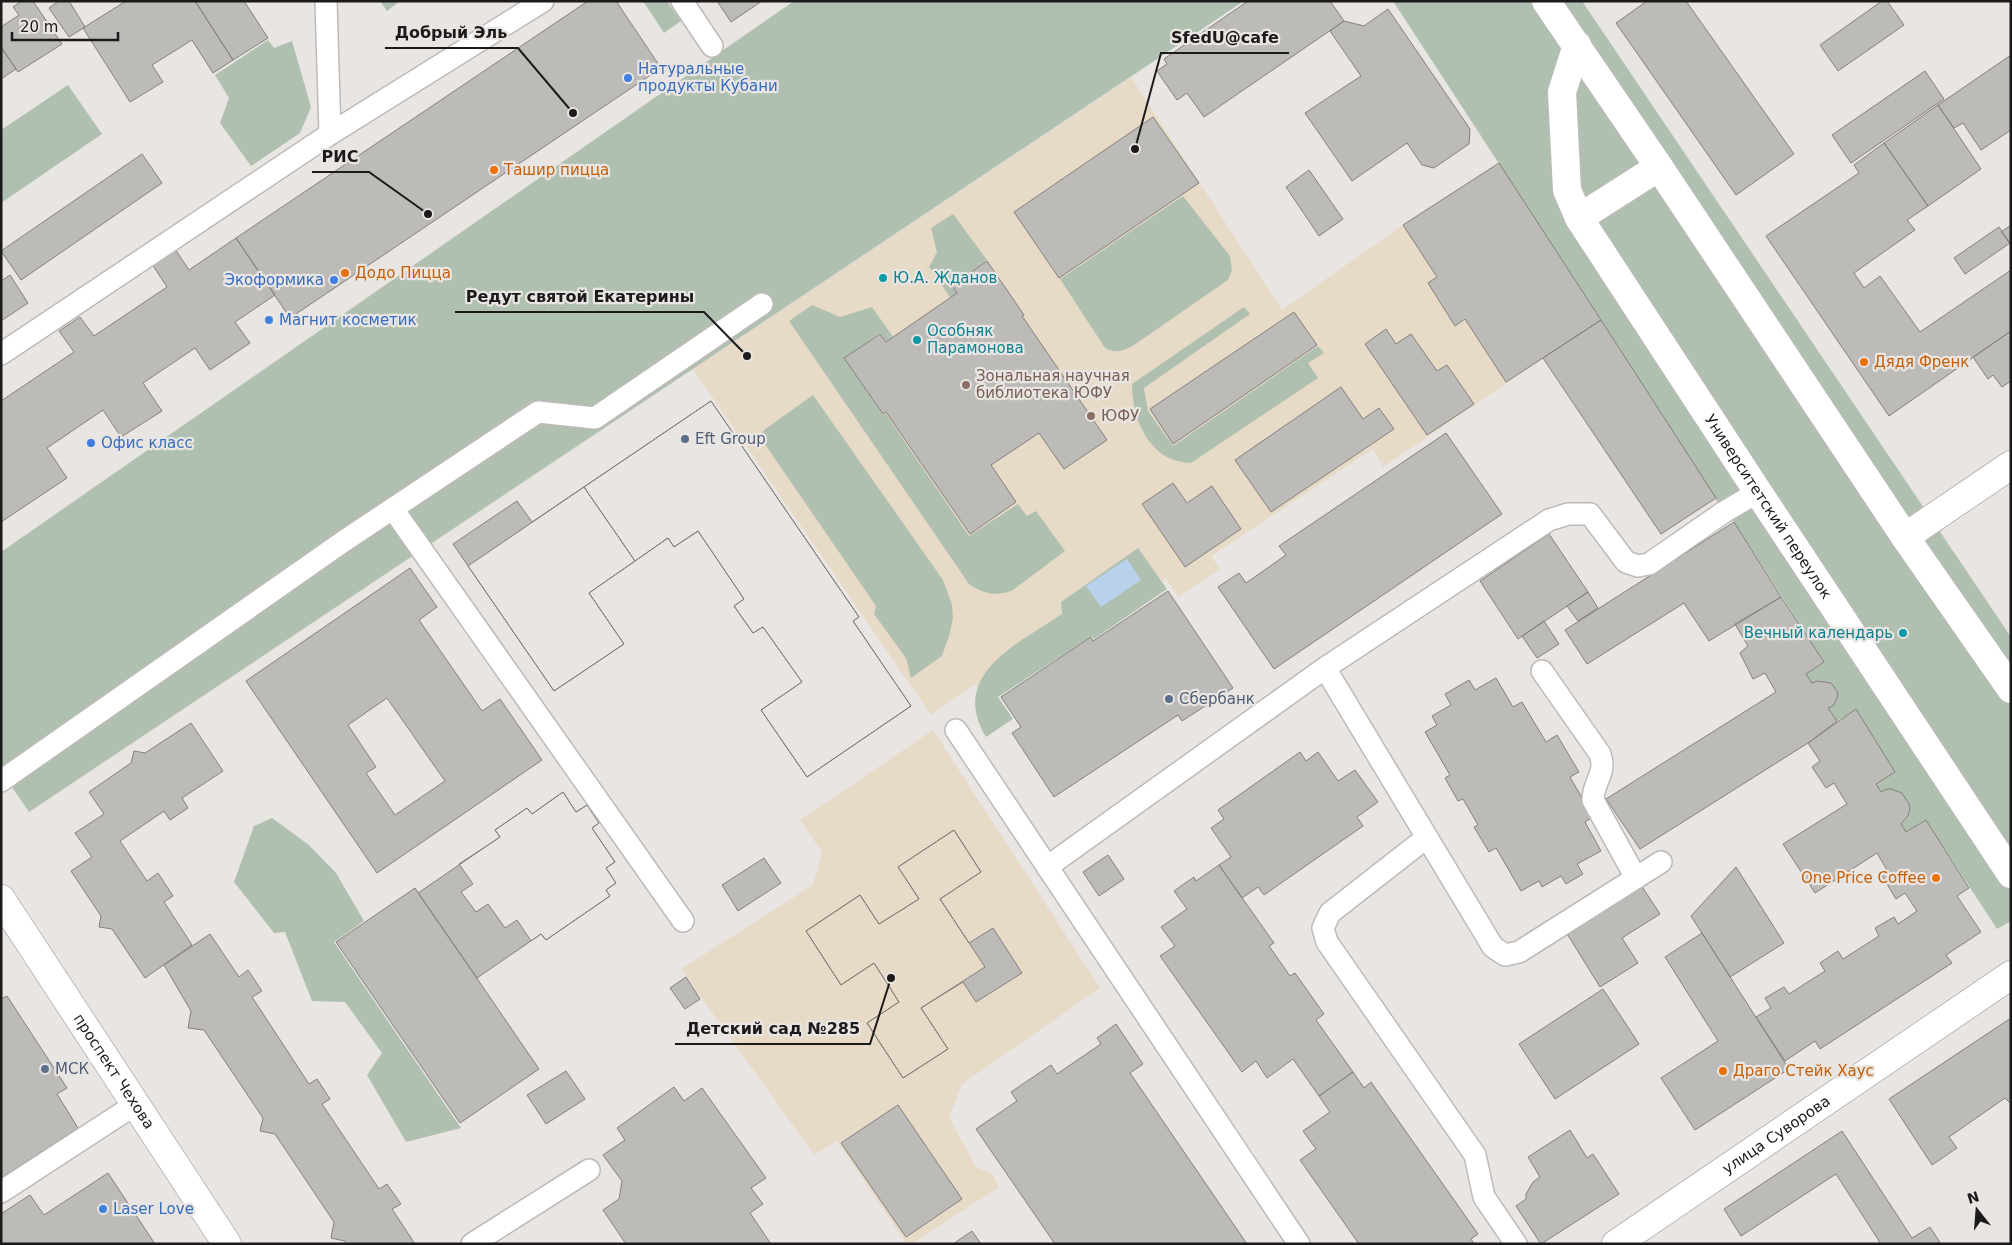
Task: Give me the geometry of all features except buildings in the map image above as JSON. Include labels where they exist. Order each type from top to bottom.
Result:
[{"type":"street","points":[[1546,1],[1659,167],[1905,537],[2009,683]]},
{"type":"street","name":"Университетский переулок","points":[[1577,45],[1562,92],[1567,190],[1579,218],[2011,874]]},
{"type":"street","points":[[1579,218],[1659,167]]},
{"type":"street","points":[[1905,537],[2011,465]]},
{"type":"street","name":"проспект Чехова","points":[[1,899],[228,1244]]},
{"type":"street","name":"улица Суворова","points":[[1616,1244],[2011,974]]},
{"type":"lane","points":[[326,1],[330,134]]},
{"type":"lane","points":[[1,354],[330,134],[543,1]]},
{"type":"lane","points":[[682,1],[712,46]]},
{"type":"lane","points":[[1,781],[344,541],[538,412],[595,418],[762,304]]},
{"type":"lane","points":[[1047,867],[1325,668],[1549,520],[1568,514],[1590,514],[1626,562],[1638,566],[1649,564],[1724,512],[1758,492]]},
{"type":"lane","points":[[393,509],[682,921]]},
{"type":"lane","points":[[1325,668],[1493,947],[1505,955],[1519,952],[1661,862]]},
{"type":"lane","points":[[1542,671],[1600,754],[1603,771],[1593,791],[1593,800],[1636,878]]},
{"type":"lane","points":[[956,730],[1299,1244]]},
{"type":"lane","points":[[1426,838],[1330,912],[1323,928],[1327,942],[1474,1155],[1484,1197],[1516,1244]]},
{"type":"lane","points":[[1,1192],[136,1104]]},
{"type":"lane","points":[[472,1244],[589,1170]]},
{"type":"shaded area","name":"ЮФУ","points":[[1131,77],[1282,310],[1403,225],[1499,163],[1601,320],[1383,467],[1373,449],[1211,556],[1220,569],[1178,597],[1166,578],[987,699],[975,684],[931,715],[693,369]]},
{"type":"shaded area","points":[[933,730],[1100,988],[962,1084],[949,1117],[976,1167],[992,1174],[999,1187],[912,1244],[907,1244],[837,1141],[814,1155],[681,969],[813,885],[822,852],[800,820]]},
{"type":"green space","points":[[380,1],[400,1],[387,11]]},
{"type":"green space","points":[[643,1],[667,1],[681,21],[664,33]]},
{"type":"green space","points":[[794,1],[1244,1],[29,812],[1,771],[1,552]]},
{"type":"green space","points":[[1393,1],[1582,1],[2011,637],[2011,921],[1997,929],[1926,820],[1906,832],[1901,824],[1906,819],[1909,809],[1905,799],[1897,791],[1891,789],[1881,792],[1876,784],[1895,772],[1856,710],[1837,721],[1828,708],[1833,706],[1837,691],[1831,683],[1817,681],[1812,683],[1806,674],[1824,662],[1734,522],[1724,512]]},
{"type":"green space","points":[[268,40],[274,48],[292,41],[311,107],[300,133],[251,166],[220,123],[229,98],[215,75]]},
{"type":"green space","points":[[68,85],[102,134],[1,203],[1,130]]},
{"type":"green space","points":[[1183,196],[1230,256],[1232,270],[1228,280],[1134,345],[1120,351],[1105,348],[1060,279]]},
{"type":"green space","points":[[953,214],[987,260],[951,285],[957,293],[950,297],[929,267],[937,252],[931,228]]},
{"type":"green space","points":[[812,305],[840,317],[872,307],[893,337],[886,341],[880,333],[844,358],[883,415],[886,414],[969,536],[1018,504],[1027,516],[1036,511],[1065,551],[1013,590],[996,594],[980,590],[969,584],[789,321]]},
{"type":"green space","points":[[1244,307],[1250,314],[1144,388],[1148,411],[1173,446],[1318,346],[1324,353],[1308,363],[1318,378],[1191,463],[1177,461],[1164,455],[1146,437],[1140,425],[1135,412],[1132,384]]},
{"type":"green space","points":[[813,395],[943,580],[952,605],[953,619],[942,656],[911,678],[906,658],[874,614],[876,606],[760,437],[764,430]]},
{"type":"green space","points":[[1138,548],[1167,589],[1094,639],[1092,636],[998,697],[1013,719],[986,737],[977,715],[976,695],[982,678],[994,663],[1009,649],[1062,614],[1061,602]]},
{"type":"green space","points":[[272,818],[309,845],[336,873],[364,921],[334,942],[461,1128],[406,1142],[367,1075],[382,1053],[345,1002],[312,1001],[285,932],[274,933],[234,882],[254,826]]},
{"type":"water","points":[[1127,559],[1141,580],[1101,607],[1086,586]]},
{"type":"place","name":"Натуральные продукты Кубани","points":[[628,78]]},
{"type":"place","name":"Добрый Эль","points":[[573,113]]},
{"type":"place","name":"SfedU@cafe","points":[[1135,149]]},
{"type":"place","name":"Ташир пицца","points":[[494,170]]},
{"type":"place","name":"РИС","points":[[428,214]]},
{"type":"place","name":"Додо Пицца","points":[[345,273]]},
{"type":"place","name":"Ю.А. Жданов","points":[[883,278]]},
{"type":"place","name":"Экоформика","points":[[334,280]]},
{"type":"place","name":"Магнит косметик","points":[[269,320]]},
{"type":"place","name":"Особняк Парамонова","points":[[917,340]]},
{"type":"place","name":"Редут святой Екатерины","points":[[747,356]]},
{"type":"place","name":"Дядя Френк","points":[[1864,362]]},
{"type":"place","name":"Зональная научная библиотека ЮФУ","points":[[966,385]]},
{"type":"place","name":"ЮФУ","points":[[1091,416]]},
{"type":"place","name":"Eft Group","points":[[685,439]]},
{"type":"place","name":"Офис класс","points":[[91,443]]},
{"type":"place","name":"Вечный календарь","points":[[1903,633]]},
{"type":"place","name":"Сбербанк","points":[[1169,699]]},
{"type":"place","name":"One Price Coffee","points":[[1936,878]]},
{"type":"place","name":"Детский сад №285","points":[[891,978]]},
{"type":"place","name":"МСК","points":[[45,1069]]},
{"type":"place","name":"Драго Стейк Хаус","points":[[1723,1071]]},
{"type":"place","name":"Laser Love","points":[[103,1209]]}]
